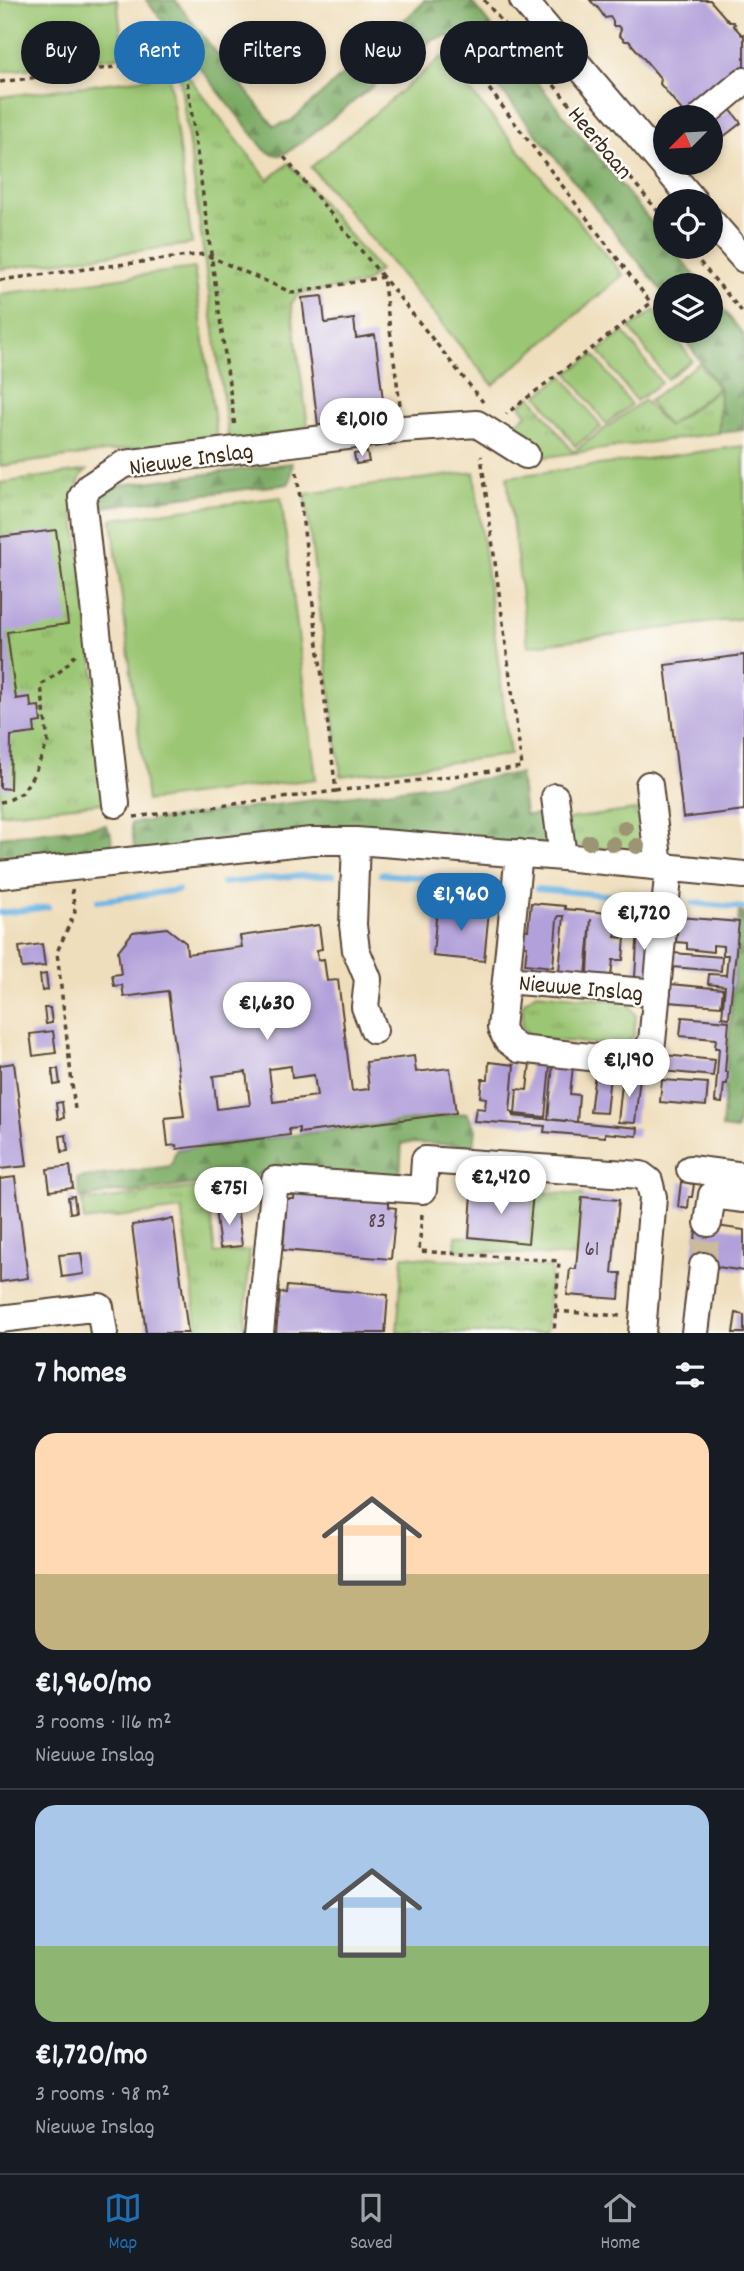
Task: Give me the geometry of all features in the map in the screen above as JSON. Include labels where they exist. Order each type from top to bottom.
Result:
[{"type":"street","name":"Heerbaan","points":[[523,0],[653,144]]},
{"type":"street","points":[[715,105],[744,81]]},
{"type":"street","points":[[723,235],[744,259]]},
{"type":"street","name":"Nieuwe Inslag","points":[[124,811],[98,642],[82,497],[89,487],[124,464],[488,418]]},
{"type":"street","points":[[488,418],[526,455]]},
{"type":"street","name":"Nieuwe Inslag","points":[[519,853],[501,1028],[507,1040],[519,1049],[625,1061],[641,1056],[652,1042],[664,867],[649,785]]},
{"type":"street","points":[[555,797],[563,857]]},
{"type":"street","points":[[0,875],[311,841],[356,841],[519,853],[744,875]]},
{"type":"street","points":[[356,841],[356,950],[368,979],[365,1007],[374,1030]]},
{"type":"street","name":"Nieuwe Inslag","points":[[506,980],[657,993]]},
{"type":"street","points":[[260,1333],[275,1180],[423,1191],[425,1160],[641,1175],[649,1181],[653,1197],[643,1325]]},
{"type":"street","points":[[690,1169],[744,1176]]},
{"type":"street","points":[[708,1223],[712,1195],[744,1199]]},
{"type":"street","points":[[695,1333],[703,1266]]},
{"type":"street","points":[[0,1319],[55,1323],[100,1307],[104,1333]]},
{"type":"path","name":"Heerbaan","points":[[484,0],[653,205]]},
{"type":"path","points":[[0,82],[184,58],[238,450]]},
{"type":"path","points":[[485,84],[651,303],[488,418]]},
{"type":"path","points":[[124,811],[336,791],[522,768],[488,418],[383,277],[284,157]]},
{"type":"path","points":[[0,280],[204,254],[293,293],[383,277]]},
{"type":"path","points":[[697,259],[744,314]]},
{"type":"path","points":[[383,277],[403,429]]},
{"type":"path","points":[[293,443],[336,791]]},
{"type":"path","points":[[0,802],[22,793],[48,742],[41,685],[63,669],[83,645],[98,642]]},
{"type":"path","points":[[68,867],[75,912],[57,952],[75,1110]]},
{"type":"path","points":[[423,1191],[419,1251],[559,1261],[554,1333]]},
{"type":"path","points":[[555,1311],[643,1325]]},
{"type":"green space","points":[[0,0],[117,0],[120,21],[114,21],[114,57],[100,59],[100,21],[21,21],[21,69],[0,72]]},
{"type":"green space","points":[[146,0],[175,0],[192,21],[163,21]]},
{"type":"green space","points":[[424,0],[470,0],[487,21],[440,21],[440,38],[426,45],[426,21],[403,21]]},
{"type":"green space","points":[[205,38],[219,56],[219,84],[241,84],[274,126],[291,121],[340,77],[340,84],[376,84],[284,154],[276,155],[265,150],[205,74]]},
{"type":"green space","points":[[440,59],[440,84],[464,84],[623,275],[493,385],[311,167],[410,84],[426,84],[426,70]]},
{"type":"green space","points":[[100,84],[170,84],[192,244],[0,269],[0,97]]},
{"type":"green space","points":[[181,84],[194,84],[268,180],[289,163],[379,270],[364,284],[299,294],[291,304],[309,433],[229,443]]},
{"type":"green space","points":[[496,84],[539,84],[653,224],[653,259],[681,259],[693,273],[653,273],[653,280]]},
{"type":"green space","points":[[194,268],[217,437],[0,466],[0,294]]},
{"type":"green space","points":[[723,309],[744,335],[744,430],[719,433],[720,389],[687,343],[723,343]]},
{"type":"green space","points":[[653,311],[653,343],[679,343],[692,360],[667,379],[630,328]]},
{"type":"green space","points":[[624,332],[661,383],[636,401],[599,351]]},
{"type":"green space","points":[[594,355],[631,405],[606,424],[568,373]]},
{"type":"green space","points":[[699,363],[718,388],[668,426],[649,401]]},
{"type":"green space","points":[[563,376],[601,427],[575,446],[538,395]]},
{"type":"green space","points":[[720,389],[719,433],[539,458],[513,425],[527,415],[520,405],[531,396],[573,452],[644,400],[668,427]]},
{"type":"green space","points":[[744,446],[744,618],[528,646],[507,477]]},
{"type":"green space","points":[[292,463],[288,484],[93,508],[97,495],[121,485]]},
{"type":"green space","points":[[88,470],[82,474],[73,500],[110,802],[0,814],[0,483]]},
{"type":"green space","points":[[474,472],[510,755],[341,776],[305,494]]},
{"type":"green space","points":[[281,497],[316,779],[147,801],[112,519]]},
{"type":"green space","points":[[520,774],[525,815],[542,815],[545,844],[135,852],[131,823]]},
{"type":"green space","points":[[644,809],[643,846],[636,852],[577,846],[572,841],[567,819]]},
{"type":"green space","points":[[106,825],[111,834],[112,854],[0,867],[0,837]]},
{"type":"green space","points":[[739,912],[744,913],[744,1071],[737,1130],[722,1128]]},
{"type":"green space","points":[[536,993],[627,1002],[636,1015],[634,1036],[622,1046],[531,1038],[522,1026],[523,1003]]},
{"type":"green space","points":[[467,1113],[476,1130],[474,1145],[402,1143],[400,1176],[332,1176],[309,1166],[259,1173],[245,1189],[225,1196],[214,1186],[202,1183],[130,1193],[112,1192],[81,1200],[77,1178],[171,1166],[176,1150]]},
{"type":"green space","points":[[207,1186],[215,1254],[250,1250],[244,1333],[198,1333],[182,1209],[84,1221],[82,1202]]},
{"type":"green space","points":[[533,1192],[583,1195],[578,1257],[455,1250],[456,1236],[529,1240]]},
{"type":"green space","points":[[403,1256],[551,1268],[546,1333],[397,1333]]},
{"type":"building","points":[[590,0],[710,0],[729,22],[735,24],[733,25],[742,35],[744,34],[744,67],[698,105],[677,105],[660,84],[661,79],[629,41],[619,35],[621,30],[618,26],[613,26],[610,17],[605,18]]},
{"type":"building","points":[[730,109],[741,123],[723,137],[723,114]]},
{"type":"building","points":[[322,296],[325,323],[354,319],[356,338],[375,335],[386,425],[319,433],[302,298]]},
{"type":"building","points":[[367,452],[369,462],[356,464],[354,454]]},
{"type":"building","points":[[56,530],[68,624],[7,632],[16,699],[30,697],[31,707],[39,706],[41,722],[34,723],[35,733],[11,736],[10,789],[0,788],[0,537]]},
{"type":"building","points":[[744,655],[744,810],[683,818],[665,665]]},
{"type":"building","points":[[531,903],[565,906],[565,909],[654,917],[653,924],[626,922],[625,933],[616,932],[615,937],[625,938],[623,960],[613,960],[611,976],[588,974],[591,919],[586,975],[559,972],[564,916],[557,919],[553,967],[525,964],[527,946],[520,945],[522,929],[528,930]]},
{"type":"building","points":[[437,906],[489,910],[484,961],[433,956]]},
{"type":"building","points":[[679,917],[739,922],[729,1018],[722,1017],[725,986],[708,984],[709,974],[726,975],[728,955],[723,955],[723,946],[713,945],[713,952],[687,949],[687,943],[676,942]]},
{"type":"building","points":[[319,925],[322,949],[317,950],[318,960],[324,959],[327,981],[338,980],[352,1091],[369,1089],[366,1062],[414,1056],[416,1072],[450,1068],[456,1113],[299,1133],[299,1128],[289,1129],[290,1135],[177,1149],[176,1145],[168,1146],[165,1118],[184,1116],[168,991],[124,997],[122,985],[114,986],[112,975],[121,974],[118,951],[133,932],[167,928],[186,943],[187,954],[242,947],[240,936]],"holes":[[[280,988],[284,1021],[251,1025],[248,993]],[[291,1066],[292,1078],[314,1075],[317,1096],[273,1102],[269,1069]],[[246,1072],[250,1105],[217,1109],[213,1076]]]},
{"type":"building","points":[[638,925],[653,926],[649,979],[635,978]]},
{"type":"building","points":[[42,944],[45,966],[22,968],[19,947]]},
{"type":"building","points":[[673,953],[722,957],[721,971],[672,967]]},
{"type":"building","points":[[46,974],[48,990],[42,991],[40,975]]},
{"type":"building","points":[[670,984],[723,989],[721,1006],[668,1002]]},
{"type":"building","points":[[44,1008],[50,1008],[52,1023],[46,1024]]},
{"type":"building","points":[[682,1017],[729,1021],[725,1072],[728,1072],[727,1084],[724,1084],[722,1103],[715,1102],[719,1048],[715,1048],[716,1039],[680,1036]]},
{"type":"building","points":[[53,1031],[56,1053],[33,1056],[30,1034]]},
{"type":"building","points":[[664,1055],[715,1060],[713,1076],[663,1071]]},
{"type":"building","points":[[489,1062],[514,1065],[510,1111],[513,1116],[638,1128],[637,1136],[605,1133],[605,1137],[544,1132],[545,1126],[474,1121],[476,1108],[485,1109],[486,1098],[480,1097],[482,1079],[488,1079]]},
{"type":"building","points":[[14,1063],[27,1166],[0,1169],[0,1065]]},
{"type":"building","points":[[530,1063],[550,1065],[545,1117],[515,1114],[517,1089],[527,1090]]},
{"type":"building","points":[[553,1064],[573,1066],[570,1094],[579,1095],[577,1122],[548,1119]]},
{"type":"building","points":[[52,1069],[58,1069],[60,1084],[54,1085]]},
{"type":"building","points":[[595,1073],[610,1075],[606,1113],[590,1112]]},
{"type":"building","points":[[623,1074],[640,1076],[635,1123],[618,1122]]},
{"type":"building","points":[[662,1080],[708,1083],[706,1106],[660,1102]]},
{"type":"building","points":[[62,1102],[64,1118],[58,1119],[56,1103]]},
{"type":"building","points":[[66,1135],[68,1151],[62,1152],[60,1136]]},
{"type":"building","points":[[70,1166],[73,1188],[50,1191],[47,1169]]},
{"type":"building","points":[[15,1177],[28,1278],[0,1282],[0,1179]]},
{"type":"building","points":[[681,1182],[694,1184],[688,1209],[678,1207]]},
{"type":"building","points":[[489,1189],[533,1193],[528,1243],[469,1237],[472,1193],[488,1195]]},
{"type":"building","points":[[295,1192],[389,1200],[389,1207],[396,1208],[391,1259],[283,1250],[287,1199],[294,1199]]},
{"type":"building","points":[[74,1196],[76,1212],[70,1213],[68,1197]]},
{"type":"building","points":[[582,1197],[619,1200],[612,1273],[621,1273],[619,1299],[567,1295],[570,1269],[576,1269]]},
{"type":"building","points":[[237,1206],[242,1246],[220,1248],[215,1209]]},
{"type":"building","points":[[173,1219],[188,1333],[146,1333],[132,1225]]},
{"type":"building","points":[[697,1223],[744,1230],[744,1271],[692,1263]]},
{"type":"building","points":[[81,1253],[84,1274],[62,1277],[59,1255]]},
{"type":"building","points":[[287,1286],[388,1295],[385,1333],[276,1333],[280,1292],[286,1293]]},
{"type":"building","points":[[736,1313],[744,1315],[744,1333],[733,1333]]},
{"type":"waterway","points":[[381,874],[487,883]]},
{"type":"waterway","points":[[223,883],[333,875]]},
{"type":"waterway","points":[[537,889],[642,898]]},
{"type":"waterway","points":[[98,901],[178,890]]},
{"type":"waterway","points":[[693,903],[744,908]]},
{"type":"waterway","points":[[0,913],[48,907]]},
{"type":"tunnel","points":[[703,1266],[708,1223]]}]
